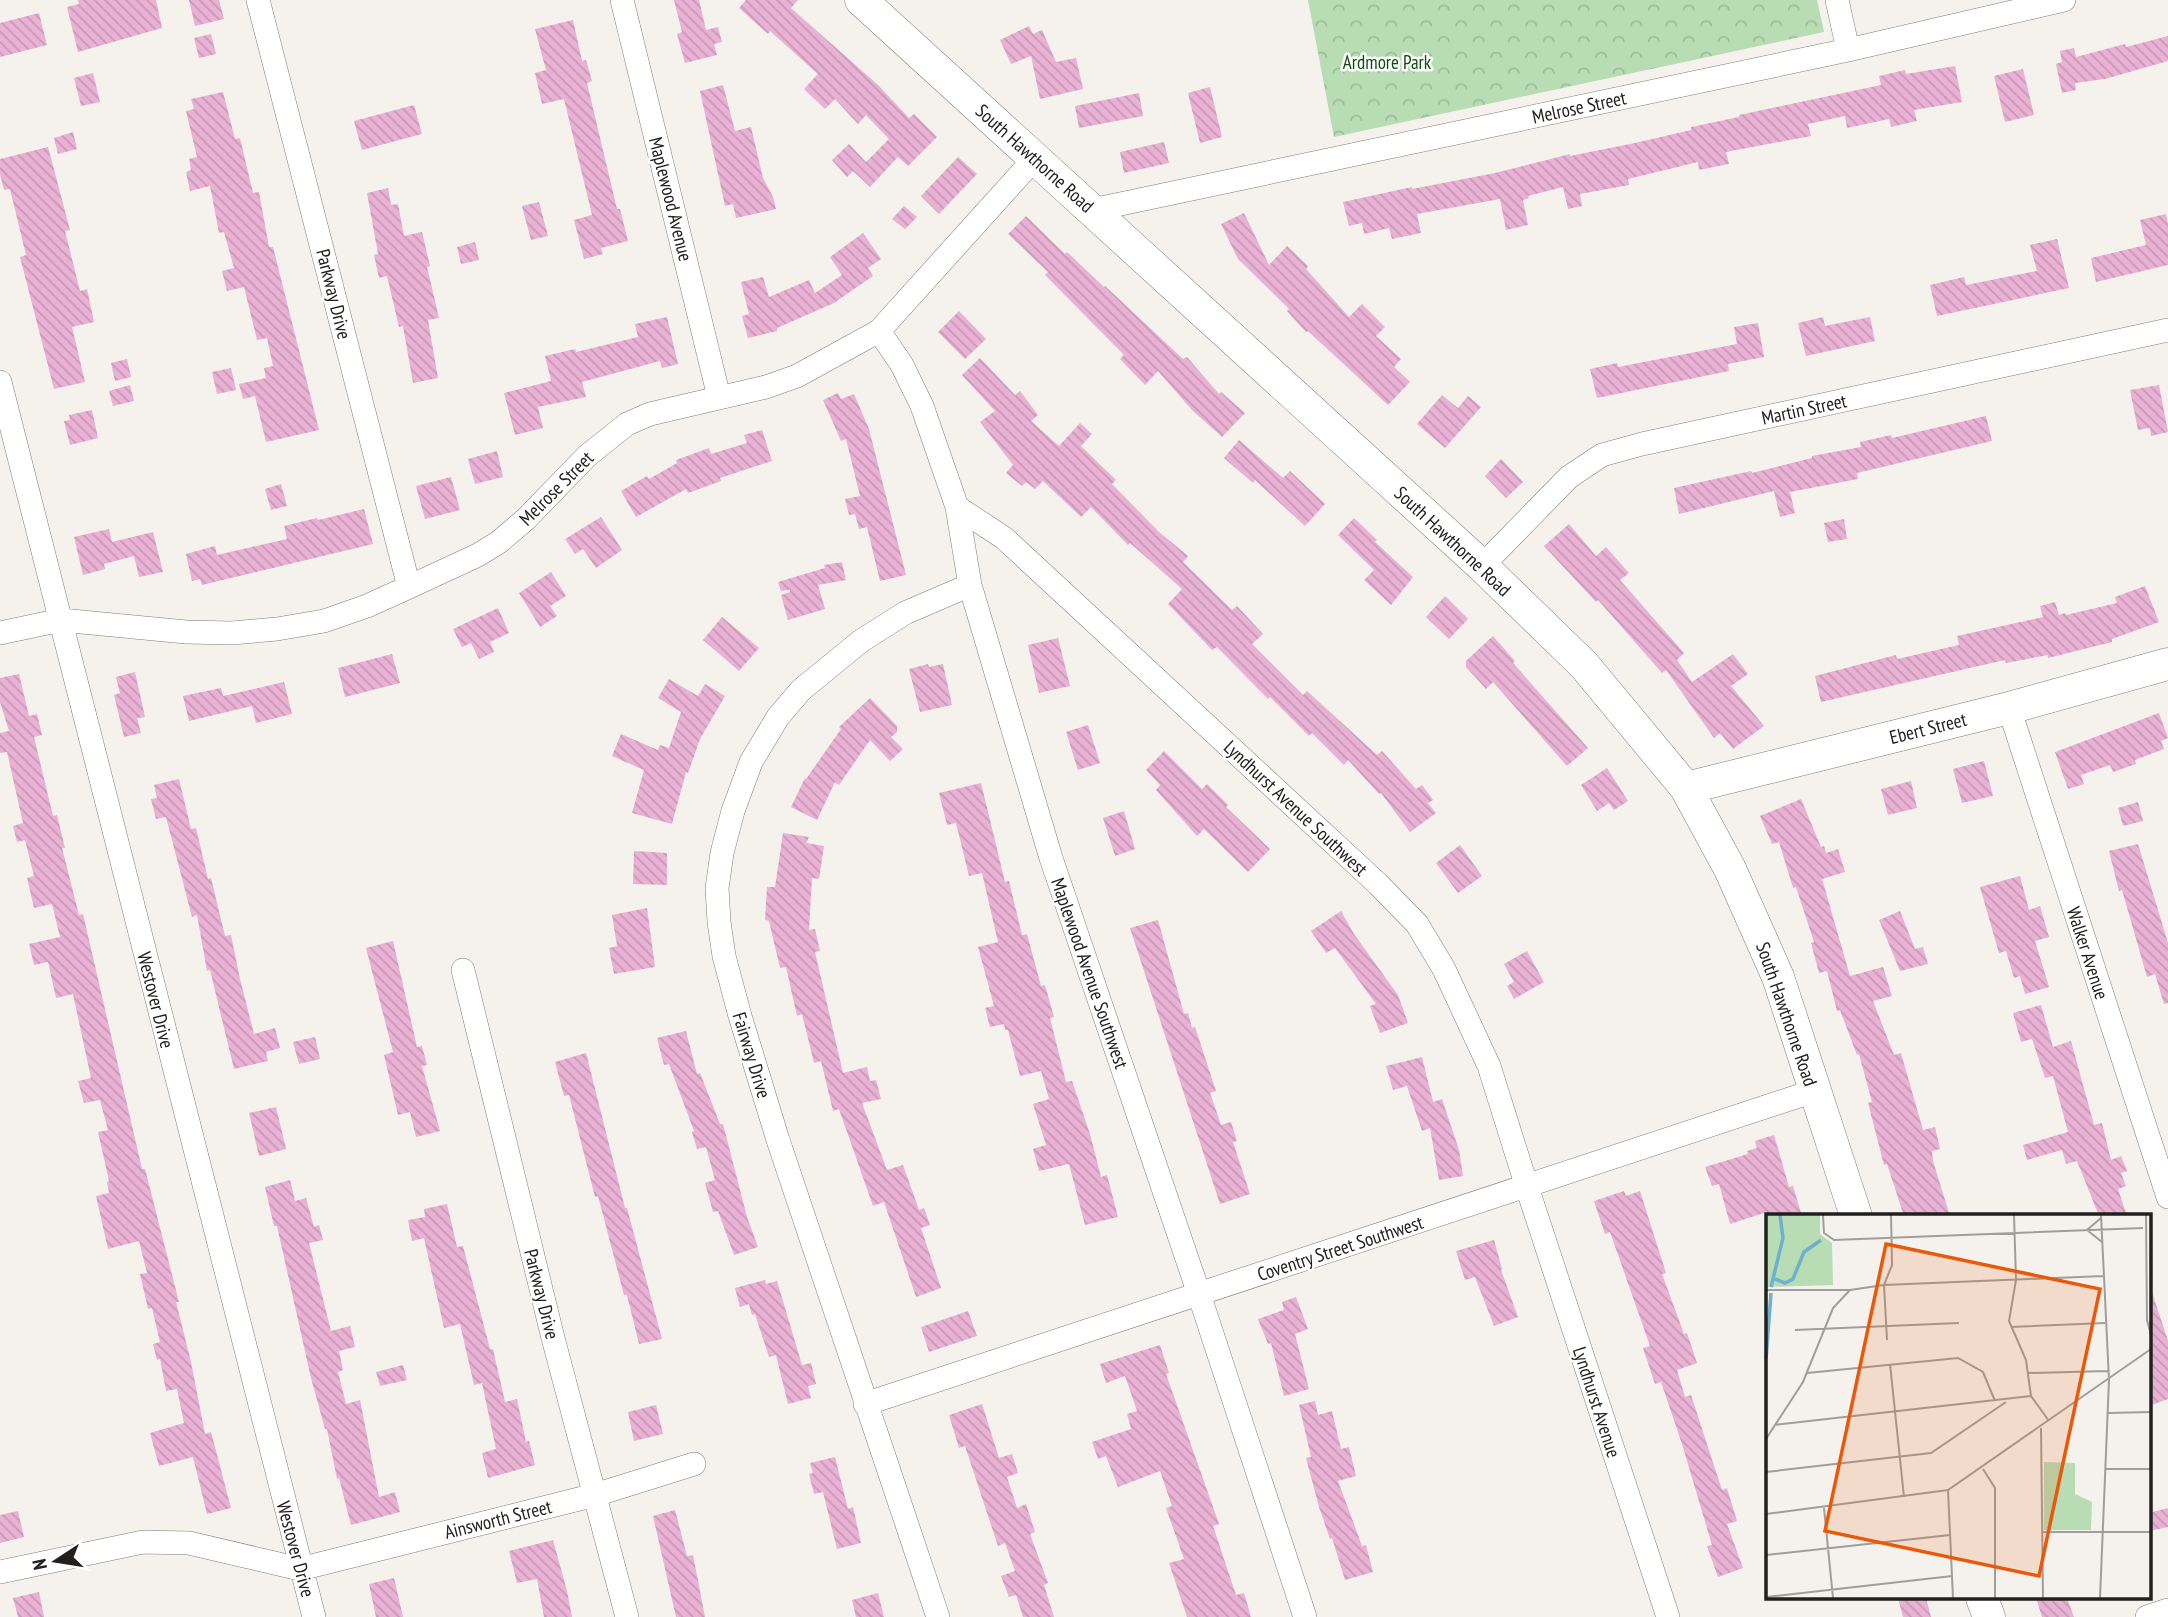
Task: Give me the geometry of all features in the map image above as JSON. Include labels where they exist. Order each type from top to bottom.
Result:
[{"type":"main road","name":"South Hawthorne Road","points":[[861,0],[1482,566],[1584,665],[1686,788],[1730,869],[1778,977],[1855,1214]]},
{"type":"main road","name":"Ebert Street","points":[[1686,788],[2009,708],[2168,664]]},
{"type":"main road","points":[[1983,1600],[1989,1617]]},
{"type":"street","name":"Parkway Drive","points":[[258,0],[409,587]]},
{"type":"street","name":"Maplewood Avenue","points":[[622,0],[719,397]]},
{"type":"street","points":[[1837,0],[1847,50]]},
{"type":"street","name":"Melrose Street","points":[[1092,210],[1847,50],[2064,0]]},
{"type":"street","name":"Melrose Street","points":[[0,633],[61,620],[232,634],[324,621],[368,606],[478,555],[499,542],[526,519],[587,456],[627,425],[650,414],[766,387],[797,376],[879,331],[1035,158]]},
{"type":"street","name":"Martin Street","points":[[1482,566],[1569,477],[1602,455],[2168,330]]},
{"type":"street","name":"Maplewood Avenue Southwest","points":[[879,331],[902,365],[922,406],[957,507],[970,585],[1051,858],[1305,1617]]},
{"type":"street","name":"Westover Drive","points":[[0,382],[314,1617]]},
{"type":"street","name":"Lyndhurst Avenue Southwest","points":[[957,507],[1003,538],[1378,884],[1417,924],[1444,969],[1489,1066],[1527,1187]]},
{"type":"street","name":"Fairway Drive","points":[[938,1617],[778,1140],[740,1016],[724,956],[718,888],[720,865],[733,811],[751,762],[778,717],[801,690],[826,667],[861,641],[905,613],[970,585]]},
{"type":"street","name":"Walker Avenue","points":[[2009,708],[2168,1197]]},
{"type":"street","name":"Parkway Drive","points":[[463,970],[553,1338],[627,1617]]},
{"type":"street","name":"Coventry Street Southwest","points":[[865,1404],[1814,1091]]},
{"type":"street","name":"Lyndhurst Avenue","points":[[1527,1187],[1668,1617]]},
{"type":"street","name":"Ainsworth Street","points":[[300,1569],[595,1495],[694,1464]]},
{"type":"street","points":[[0,1572],[143,1542],[189,1543],[300,1569]]},
{"type":"street","points":[[2147,1617],[2168,1610]]},
{"type":"green space","name":"Ardmore Park","points":[[1308,0],[1817,0],[1824,32],[1334,137]]},
{"type":"building","points":[[78,0],[156,0],[162,28],[78,52],[67,7],[79,4]]},
{"type":"building","points":[[189,0],[219,0],[224,19],[195,26]]},
{"type":"building","points":[[674,0],[699,0],[706,30],[718,27],[722,42],[714,44],[717,55],[685,63],[677,34],[682,32]]},
{"type":"building","points":[[746,0],[798,0],[791,8],[878,85],[909,118],[914,114],[937,137],[908,166],[898,157],[870,187],[853,171],[847,177],[832,160],[849,144],[866,162],[889,139],[866,115],[858,124],[835,99],[825,109],[804,89],[818,74],[770,31],[768,34],[739,8]]},
{"type":"building","points":[[39,13],[47,45],[0,57],[0,23]]},
{"type":"building","points":[[573,20],[582,61],[586,60],[592,81],[587,83],[617,209],[620,209],[628,241],[601,248],[603,254],[584,259],[574,220],[592,215],[564,99],[542,104],[535,73],[546,70],[535,29]]},
{"type":"building","points":[[1029,26],[1033,34],[1042,30],[1056,62],[1076,58],[1083,89],[1040,99],[1031,56],[1011,64],[1000,40]]},
{"type":"building","points":[[211,34],[216,54],[199,58],[194,38]]},
{"type":"building","points":[[2168,36],[2168,61],[2105,79],[2075,83],[2076,90],[2062,93],[2056,64],[2062,62],[2060,51],[2074,48],[2076,57]]},
{"type":"building","points":[[1955,66],[1962,102],[1914,110],[1917,121],[1891,127],[1889,119],[1847,128],[1845,116],[1808,124],[1811,136],[1726,152],[1729,164],[1699,170],[1698,162],[1628,179],[1629,185],[1580,194],[1582,206],[1568,209],[1563,187],[1528,196],[1529,198],[1523,200],[1528,225],[1506,230],[1500,199],[1417,214],[1421,233],[1392,239],[1389,228],[1364,234],[1362,223],[1349,226],[1343,202],[1495,173],[1570,154],[1691,130],[1691,127],[1739,115],[1881,85],[1879,76],[1905,70],[1906,74]]},
{"type":"building","points":[[2023,69],[2034,115],[2005,122],[1994,76]]},
{"type":"building","points":[[93,73],[100,102],[81,106],[74,78]]},
{"type":"building","points":[[723,85],[735,131],[751,127],[763,178],[776,209],[736,218],[733,204],[725,206],[700,91]]},
{"type":"building","points":[[1210,87],[1222,137],[1200,143],[1188,93]]},
{"type":"building","points":[[223,92],[235,139],[240,138],[253,193],[259,192],[269,247],[273,247],[319,430],[266,442],[255,396],[243,399],[239,384],[266,378],[264,368],[273,366],[267,338],[257,340],[244,287],[227,291],[222,271],[234,268],[224,232],[219,233],[210,186],[190,191],[186,172],[191,170],[189,159],[197,157],[186,111],[194,109],[191,99]]},
{"type":"building","points":[[1139,93],[1143,116],[1079,128],[1075,106]]},
{"type":"building","points":[[414,105],[422,134],[362,150],[354,121]]},
{"type":"building","points":[[73,132],[77,149],[58,154],[54,138]]},
{"type":"building","points":[[1164,142],[1169,163],[1124,173],[1120,152]]},
{"type":"building","points":[[48,147],[70,230],[65,231],[80,291],[87,289],[94,322],[72,327],[85,382],[54,389],[20,257],[26,255],[10,189],[4,190],[0,174],[0,159]]},
{"type":"building","points":[[958,157],[977,174],[939,214],[921,196]]},
{"type":"building","points":[[388,188],[391,205],[398,204],[404,236],[422,232],[439,318],[428,320],[438,378],[413,383],[403,326],[399,327],[387,276],[379,278],[374,255],[378,254],[367,193]]},
{"type":"building","points":[[539,202],[548,236],[531,240],[522,206]]},
{"type":"building","points":[[904,206],[917,217],[905,229],[892,219]]},
{"type":"building","points":[[1244,213],[1269,265],[1287,246],[1308,266],[1306,269],[1349,317],[1362,304],[1385,327],[1376,336],[1401,359],[1394,367],[1410,382],[1388,405],[1306,332],[1287,311],[1289,309],[1238,259],[1221,224]]},
{"type":"building","points":[[2166,214],[2168,265],[2096,282],[2091,258],[2146,245],[2140,220]]},
{"type":"building","points":[[1026,216],[1183,359],[1187,357],[1219,394],[1221,392],[1245,413],[1222,437],[1192,410],[1158,371],[1145,385],[1120,359],[1124,355],[1045,275],[1048,272],[1008,234]]},
{"type":"building","points":[[863,233],[881,259],[868,268],[873,276],[834,303],[777,328],[777,331],[748,338],[742,316],[749,314],[741,282],[763,277],[769,297],[809,280],[815,293],[842,275],[830,257]]},
{"type":"building","points":[[2057,239],[2069,288],[1937,316],[1930,285],[1964,277],[1966,285],[2037,271],[2030,245]]},
{"type":"building","points":[[475,242],[479,260],[461,264],[457,247]]},
{"type":"building","points":[[959,311],[986,339],[965,359],[938,332]]},
{"type":"building","points":[[667,317],[678,364],[662,368],[660,361],[582,382],[586,397],[538,407],[543,428],[515,435],[504,393],[551,381],[545,356],[575,349],[576,352],[638,337],[635,324]]},
{"type":"building","points":[[1823,317],[1825,326],[1870,317],[1875,341],[1806,356],[1798,323]]},
{"type":"building","points":[[1758,323],[1764,357],[1728,364],[1729,371],[1597,398],[1590,369],[1617,363],[1618,367],[1737,344],[1734,327]]},
{"type":"building","points":[[980,358],[1015,395],[1020,391],[1038,415],[1031,421],[1059,446],[1080,423],[1092,434],[1081,446],[1116,480],[1112,484],[1159,532],[1188,556],[1183,562],[1232,610],[1237,606],[1263,634],[1252,644],[1303,695],[1307,691],[1377,755],[1382,751],[1416,789],[1422,785],[1433,800],[1428,803],[1436,813],[1410,832],[1381,793],[1379,794],[1348,760],[1344,765],[1312,733],[1309,736],[1270,697],[1268,699],[1217,647],[1212,650],[1168,604],[1182,589],[1130,543],[1128,545],[1091,507],[1081,517],[1043,481],[1035,489],[1026,482],[1022,486],[1006,473],[1013,465],[980,422],[995,411],[962,375]]},
{"type":"building","points":[[127,359],[131,377],[115,381],[111,363]]},
{"type":"building","points":[[231,368],[236,390],[217,394],[212,372]]},
{"type":"building","points":[[130,385],[134,401],[113,406],[109,391]]},
{"type":"building","points":[[2159,385],[2168,432],[2151,436],[2150,428],[2138,430],[2130,390]]},
{"type":"building","points":[[838,393],[841,399],[854,394],[869,429],[906,575],[880,581],[867,527],[859,529],[855,514],[849,515],[845,499],[860,496],[846,439],[841,441],[823,400]]},
{"type":"building","points":[[1442,395],[1458,408],[1468,396],[1481,407],[1445,448],[1417,424]]},
{"type":"building","points":[[92,410],[98,438],[70,445],[64,421],[70,420],[69,415]]},
{"type":"building","points":[[1986,416],[1992,441],[1857,473],[1858,479],[1790,492],[1795,513],[1780,517],[1774,491],[1679,514],[1674,488],[1861,447],[1860,442],[1891,435],[1892,438]]},
{"type":"building","points":[[762,430],[772,461],[720,478],[721,481],[688,493],[686,489],[636,517],[621,491],[647,476],[649,479],[677,463],[676,460],[709,448],[711,454],[747,443],[744,435]]},
{"type":"building","points":[[1239,440],[1283,478],[1290,471],[1325,504],[1305,526],[1255,480],[1253,483],[1224,458]]},
{"type":"building","points":[[497,451],[503,477],[475,484],[468,459]]},
{"type":"building","points":[[1501,459],[1523,482],[1506,498],[1485,476]]},
{"type":"building","points":[[451,477],[460,510],[425,519],[416,486]]},
{"type":"building","points":[[281,484],[287,506],[271,510],[265,489]]},
{"type":"building","points":[[364,509],[373,544],[202,585],[200,579],[192,581],[186,554],[215,546],[217,555],[287,539],[284,526]]},
{"type":"building","points":[[601,517],[622,550],[596,568],[583,549],[575,554],[565,539]]},
{"type":"building","points":[[1354,518],[1377,540],[1375,542],[1413,577],[1391,605],[1364,580],[1374,570],[1338,535]]},
{"type":"building","points":[[1844,519],[1847,539],[1828,542],[1824,523]]},
{"type":"building","points":[[1569,524],[1596,556],[1606,547],[1629,573],[1620,580],[1684,653],[1677,660],[1692,682],[1733,654],[1748,674],[1731,686],[1764,726],[1733,749],[1720,733],[1714,738],[1666,670],[1662,673],[1598,600],[1596,602],[1544,546]]},
{"type":"building","points":[[109,529],[112,542],[153,532],[163,572],[139,577],[134,556],[104,564],[105,569],[83,575],[74,537]]},
{"type":"building","points":[[842,562],[846,580],[818,585],[825,609],[788,620],[781,595],[790,590],[781,591],[778,582],[825,568],[824,565]]},
{"type":"building","points":[[551,572],[566,596],[550,606],[557,616],[540,627],[519,593]]},
{"type":"building","points":[[2145,586],[2159,622],[2112,639],[2112,642],[2048,658],[2048,655],[2006,663],[2005,660],[1821,702],[1815,676],[1896,655],[1897,659],[1959,645],[1957,636],[2043,617],[2040,606],[2055,602],[2059,615],[2117,603],[2115,597]]},
{"type":"building","points":[[1445,596],[1468,619],[1449,639],[1426,617]]},
{"type":"building","points":[[498,608],[509,633],[490,642],[494,652],[479,659],[471,643],[462,647],[453,629]]},
{"type":"building","points":[[722,617],[759,648],[739,671],[703,640]]},
{"type":"building","points":[[1493,636],[1515,661],[1513,663],[1588,748],[1567,766],[1493,682],[1486,689],[1466,667],[1466,661]]},
{"type":"building","points":[[1058,638],[1070,686],[1039,693],[1028,645]]},
{"type":"building","points":[[392,654],[400,683],[345,697],[338,668]]},
{"type":"building","points":[[928,664],[929,667],[943,664],[952,705],[920,712],[909,669]]},
{"type":"building","points":[[135,672],[145,717],[137,718],[141,733],[124,737],[114,695],[120,693],[116,677]]},
{"type":"building","points":[[19,674],[29,716],[37,714],[42,735],[34,737],[53,816],[57,815],[65,848],[62,848],[79,915],[83,914],[142,1169],[145,1169],[179,1302],[176,1302],[205,1434],[211,1432],[231,1508],[207,1514],[193,1457],[159,1466],[150,1433],[184,1423],[177,1389],[166,1391],[160,1359],[157,1360],[153,1344],[160,1342],[152,1308],[148,1309],[140,1274],[147,1273],[139,1241],[108,1249],[96,1196],[109,1193],[109,1181],[98,1132],[108,1130],[100,1100],[84,1103],[78,1081],[91,1078],[73,994],[56,998],[48,962],[34,965],[29,944],[60,937],[52,904],[34,908],[27,878],[34,876],[25,840],[17,842],[13,826],[23,823],[7,752],[0,753],[0,733],[9,731],[0,702],[0,678]]},
{"type":"building","points":[[669,679],[698,696],[705,684],[725,696],[700,739],[688,773],[686,772],[672,824],[632,813],[644,770],[612,756],[621,734],[658,750],[660,745],[669,748],[681,712],[658,698]]},
{"type":"building","points":[[284,682],[292,714],[256,723],[252,706],[189,721],[183,696],[221,688],[223,696]]},
{"type":"building","points":[[870,698],[897,726],[897,732],[891,737],[903,749],[890,761],[870,740],[839,785],[835,782],[817,820],[791,807],[805,778],[841,729],[839,727]]},
{"type":"building","points":[[2159,713],[2168,738],[2161,741],[2164,749],[2135,760],[2136,764],[2113,772],[2110,765],[2081,775],[2084,784],[2068,789],[2055,752]]},
{"type":"building","points":[[1088,725],[1100,763],[1078,770],[1066,732]]},
{"type":"building","points":[[1164,751],[1202,789],[1207,784],[1228,805],[1226,807],[1270,849],[1248,872],[1204,829],[1197,836],[1156,790],[1160,785],[1146,770]]},
{"type":"building","points":[[1984,761],[1993,796],[1962,803],[1953,769]]},
{"type":"building","points":[[1607,768],[1628,801],[1614,810],[1609,803],[1597,811],[1581,785]]},
{"type":"building","points":[[179,779],[191,829],[196,828],[208,879],[211,878],[225,936],[231,935],[254,1034],[275,1028],[280,1048],[266,1052],[268,1061],[234,1069],[210,970],[207,971],[197,915],[192,917],[166,817],[156,819],[151,799],[157,798],[154,785]]},
{"type":"building","points":[[1911,781],[1917,808],[1888,815],[1881,789]]},
{"type":"building","points":[[981,783],[1005,882],[1009,881],[1022,935],[1027,934],[1041,986],[1045,985],[1066,1082],[1072,1081],[1101,1177],[1107,1175],[1118,1217],[1085,1225],[1069,1164],[1039,1171],[1033,1149],[1046,1145],[1033,1104],[1049,1099],[1041,1071],[1020,1076],[1008,1030],[1005,1030],[1004,1024],[990,1027],[985,1008],[994,1006],[978,947],[998,942],[982,873],[969,876],[956,823],[947,825],[939,793]]},
{"type":"building","points":[[1801,799],[1821,847],[1824,846],[1826,853],[1838,849],[1845,872],[1822,879],[1850,976],[1883,967],[1892,996],[1873,1001],[1894,1055],[1901,1053],[1923,1130],[1935,1127],[1940,1149],[1932,1151],[1933,1161],[1949,1214],[1903,1214],[1887,1164],[1884,1165],[1868,1103],[1872,1102],[1859,1054],[1857,1055],[1840,1010],[1837,1011],[1827,971],[1819,973],[1811,943],[1814,942],[1779,842],[1772,844],[1760,816]]},
{"type":"building","points":[[2138,802],[2143,821],[2123,826],[2118,808]]},
{"type":"building","points":[[1124,811],[1135,849],[1115,856],[1103,818]]},
{"type":"building","points":[[783,833],[809,837],[806,843],[824,846],[819,879],[812,878],[809,930],[815,929],[820,951],[815,952],[843,1073],[867,1067],[870,1081],[876,1080],[881,1099],[862,1103],[887,1170],[903,1165],[919,1210],[924,1208],[930,1225],[921,1228],[941,1288],[916,1297],[884,1202],[873,1206],[839,1109],[833,1111],[821,1061],[814,1063],[802,1014],[797,1016],[786,967],[780,968],[769,921],[765,920],[767,887],[775,887]]},
{"type":"building","points":[[2138,844],[2168,943],[2168,1003],[2164,1004],[2155,974],[2147,977],[2109,851]]},
{"type":"building","points":[[1460,845],[1482,876],[1458,893],[1436,863]]},
{"type":"building","points":[[634,851],[667,853],[667,885],[633,884]]},
{"type":"building","points":[[2020,876],[2029,910],[2040,906],[2049,937],[2035,941],[2049,987],[2025,994],[2020,976],[2014,978],[2006,951],[1999,953],[1980,887]]},
{"type":"building","points":[[647,908],[655,967],[614,974],[609,948],[617,946],[612,915]]},
{"type":"building","points":[[1341,911],[1354,934],[1398,995],[1408,1023],[1380,1033],[1370,1006],[1376,1004],[1335,948],[1326,953],[1311,931]]},
{"type":"building","points":[[1900,911],[1915,949],[1923,947],[1928,964],[1900,971],[1879,920]]},
{"type":"building","points":[[1158,920],[1184,1014],[1188,1013],[1192,1028],[1195,1027],[1216,1091],[1210,1093],[1221,1125],[1231,1122],[1237,1141],[1233,1142],[1250,1194],[1220,1204],[1130,928]]},
{"type":"building","points":[[393,941],[417,1047],[422,1046],[427,1065],[422,1066],[440,1131],[416,1137],[410,1112],[398,1115],[384,1055],[393,1052],[366,948]]},
{"type":"building","points":[[1527,951],[1544,982],[1514,999],[1507,986],[1514,982],[1504,964]]},
{"type":"building","points":[[2041,1005],[2053,1047],[2071,1041],[2094,1125],[2102,1123],[2111,1160],[2121,1156],[2127,1171],[2121,1173],[2126,1186],[2118,1189],[2126,1214],[2098,1214],[2077,1161],[2066,1164],[2062,1150],[2027,1160],[2023,1145],[2068,1132],[2053,1076],[2045,1078],[2032,1039],[2021,1042],[2013,1013]]},
{"type":"building","points":[[686,1031],[697,1074],[700,1073],[720,1124],[723,1124],[747,1217],[758,1247],[734,1255],[718,1211],[713,1212],[705,1183],[715,1180],[706,1147],[697,1149],[692,1132],[694,1131],[669,1064],[664,1065],[657,1038]]},
{"type":"building","points":[[315,1037],[320,1059],[299,1064],[293,1042]]},
{"type":"building","points":[[586,1053],[625,1208],[662,1339],[639,1344],[598,1196],[595,1197],[569,1095],[564,1096],[555,1062]]},
{"type":"building","points":[[1422,1057],[1433,1102],[1442,1099],[1459,1150],[1463,1176],[1439,1180],[1430,1128],[1422,1131],[1407,1086],[1393,1090],[1386,1066]]},
{"type":"building","points":[[276,1107],[286,1149],[259,1156],[249,1113]]},
{"type":"building","points":[[1774,1135],[1789,1187],[1793,1186],[1801,1214],[1767,1212],[1730,1224],[1719,1184],[1712,1186],[1705,1167],[1748,1154],[1747,1151],[1757,1148],[1755,1141]]},
{"type":"building","points":[[290,1180],[295,1201],[306,1198],[314,1227],[319,1225],[323,1240],[309,1243],[331,1331],[350,1326],[355,1347],[339,1351],[343,1370],[338,1372],[346,1404],[360,1400],[379,1497],[395,1492],[400,1512],[351,1525],[311,1378],[277,1226],[274,1226],[265,1187]]},
{"type":"building","points":[[1624,1191],[1626,1196],[1640,1191],[1666,1273],[1662,1274],[1697,1363],[1677,1370],[1685,1397],[1691,1395],[1722,1490],[1727,1488],[1737,1521],[1727,1524],[1743,1568],[1718,1577],[1707,1546],[1712,1545],[1682,1444],[1661,1382],[1655,1384],[1643,1348],[1650,1346],[1610,1232],[1605,1234],[1594,1201]]},
{"type":"building","points":[[447,1204],[457,1247],[463,1246],[490,1349],[493,1349],[505,1402],[517,1399],[526,1442],[529,1441],[535,1465],[488,1478],[482,1453],[496,1449],[482,1383],[474,1385],[460,1324],[444,1328],[424,1238],[412,1241],[408,1220],[425,1217],[424,1209]]},
{"type":"building","points":[[1494,1240],[1501,1270],[1518,1317],[1494,1326],[1475,1277],[1465,1280],[1456,1251]]},
{"type":"building","points":[[765,1280],[766,1284],[777,1281],[802,1365],[811,1363],[816,1384],[808,1386],[811,1398],[788,1404],[776,1355],[769,1357],[749,1304],[740,1307],[735,1288]]},
{"type":"building","points":[[2150,1292],[2168,1341],[2168,1399],[2150,1406]]},
{"type":"building","points":[[1296,1297],[1308,1329],[1295,1334],[1309,1389],[1284,1396],[1271,1343],[1268,1344],[1258,1319],[1284,1310],[1282,1302]]},
{"type":"building","points":[[968,1311],[977,1336],[929,1352],[921,1327]]},
{"type":"building","points":[[1160,1345],[1169,1373],[1166,1374],[1219,1524],[1213,1526],[1236,1595],[1244,1593],[1251,1617],[1187,1617],[1169,1563],[1184,1559],[1166,1508],[1172,1506],[1160,1471],[1118,1487],[1106,1456],[1098,1459],[1092,1442],[1131,1429],[1127,1414],[1137,1411],[1125,1376],[1106,1383],[1100,1364]]},
{"type":"building","points":[[403,1365],[407,1380],[380,1386],[376,1372]]},
{"type":"building","points":[[1315,1401],[1318,1415],[1332,1411],[1341,1449],[1349,1447],[1356,1476],[1338,1481],[1362,1546],[1366,1545],[1373,1572],[1345,1580],[1319,1507],[1306,1458],[1311,1457],[1299,1405]]},
{"type":"building","points":[[982,1404],[999,1458],[1012,1454],[1018,1473],[1007,1477],[1017,1508],[1026,1504],[1035,1532],[1030,1534],[1048,1583],[1044,1585],[1054,1617],[1023,1617],[1016,1595],[1009,1597],[1001,1576],[1015,1571],[1005,1543],[998,1546],[965,1446],[959,1448],[949,1415]]},
{"type":"building","points":[[656,1405],[663,1434],[634,1441],[628,1412]]},
{"type":"building","points":[[835,1457],[848,1509],[853,1507],[861,1543],[837,1549],[823,1492],[814,1494],[809,1474],[813,1473],[810,1463]]},
{"type":"building","points":[[2168,1508],[2168,1527],[2150,1531],[2150,1513]]},
{"type":"building","points":[[675,1510],[687,1556],[693,1555],[705,1617],[676,1617],[653,1516]]},
{"type":"building","points":[[18,1511],[24,1537],[0,1543],[0,1515]]},
{"type":"building","points":[[553,1540],[572,1617],[544,1617],[537,1579],[517,1583],[509,1551]]},
{"type":"building","points":[[394,1578],[403,1617],[376,1617],[369,1584]]},
{"type":"building","points":[[39,1592],[44,1617],[18,1617],[13,1598]]},
{"type":"building","points":[[878,1593],[884,1617],[856,1617],[852,1600]]},
{"type":"building","points":[[1899,1600],[1927,1600],[1931,1617],[1903,1617]]},
{"type":"building","points":[[2037,1600],[2068,1600],[2074,1617],[2042,1617]]}]
